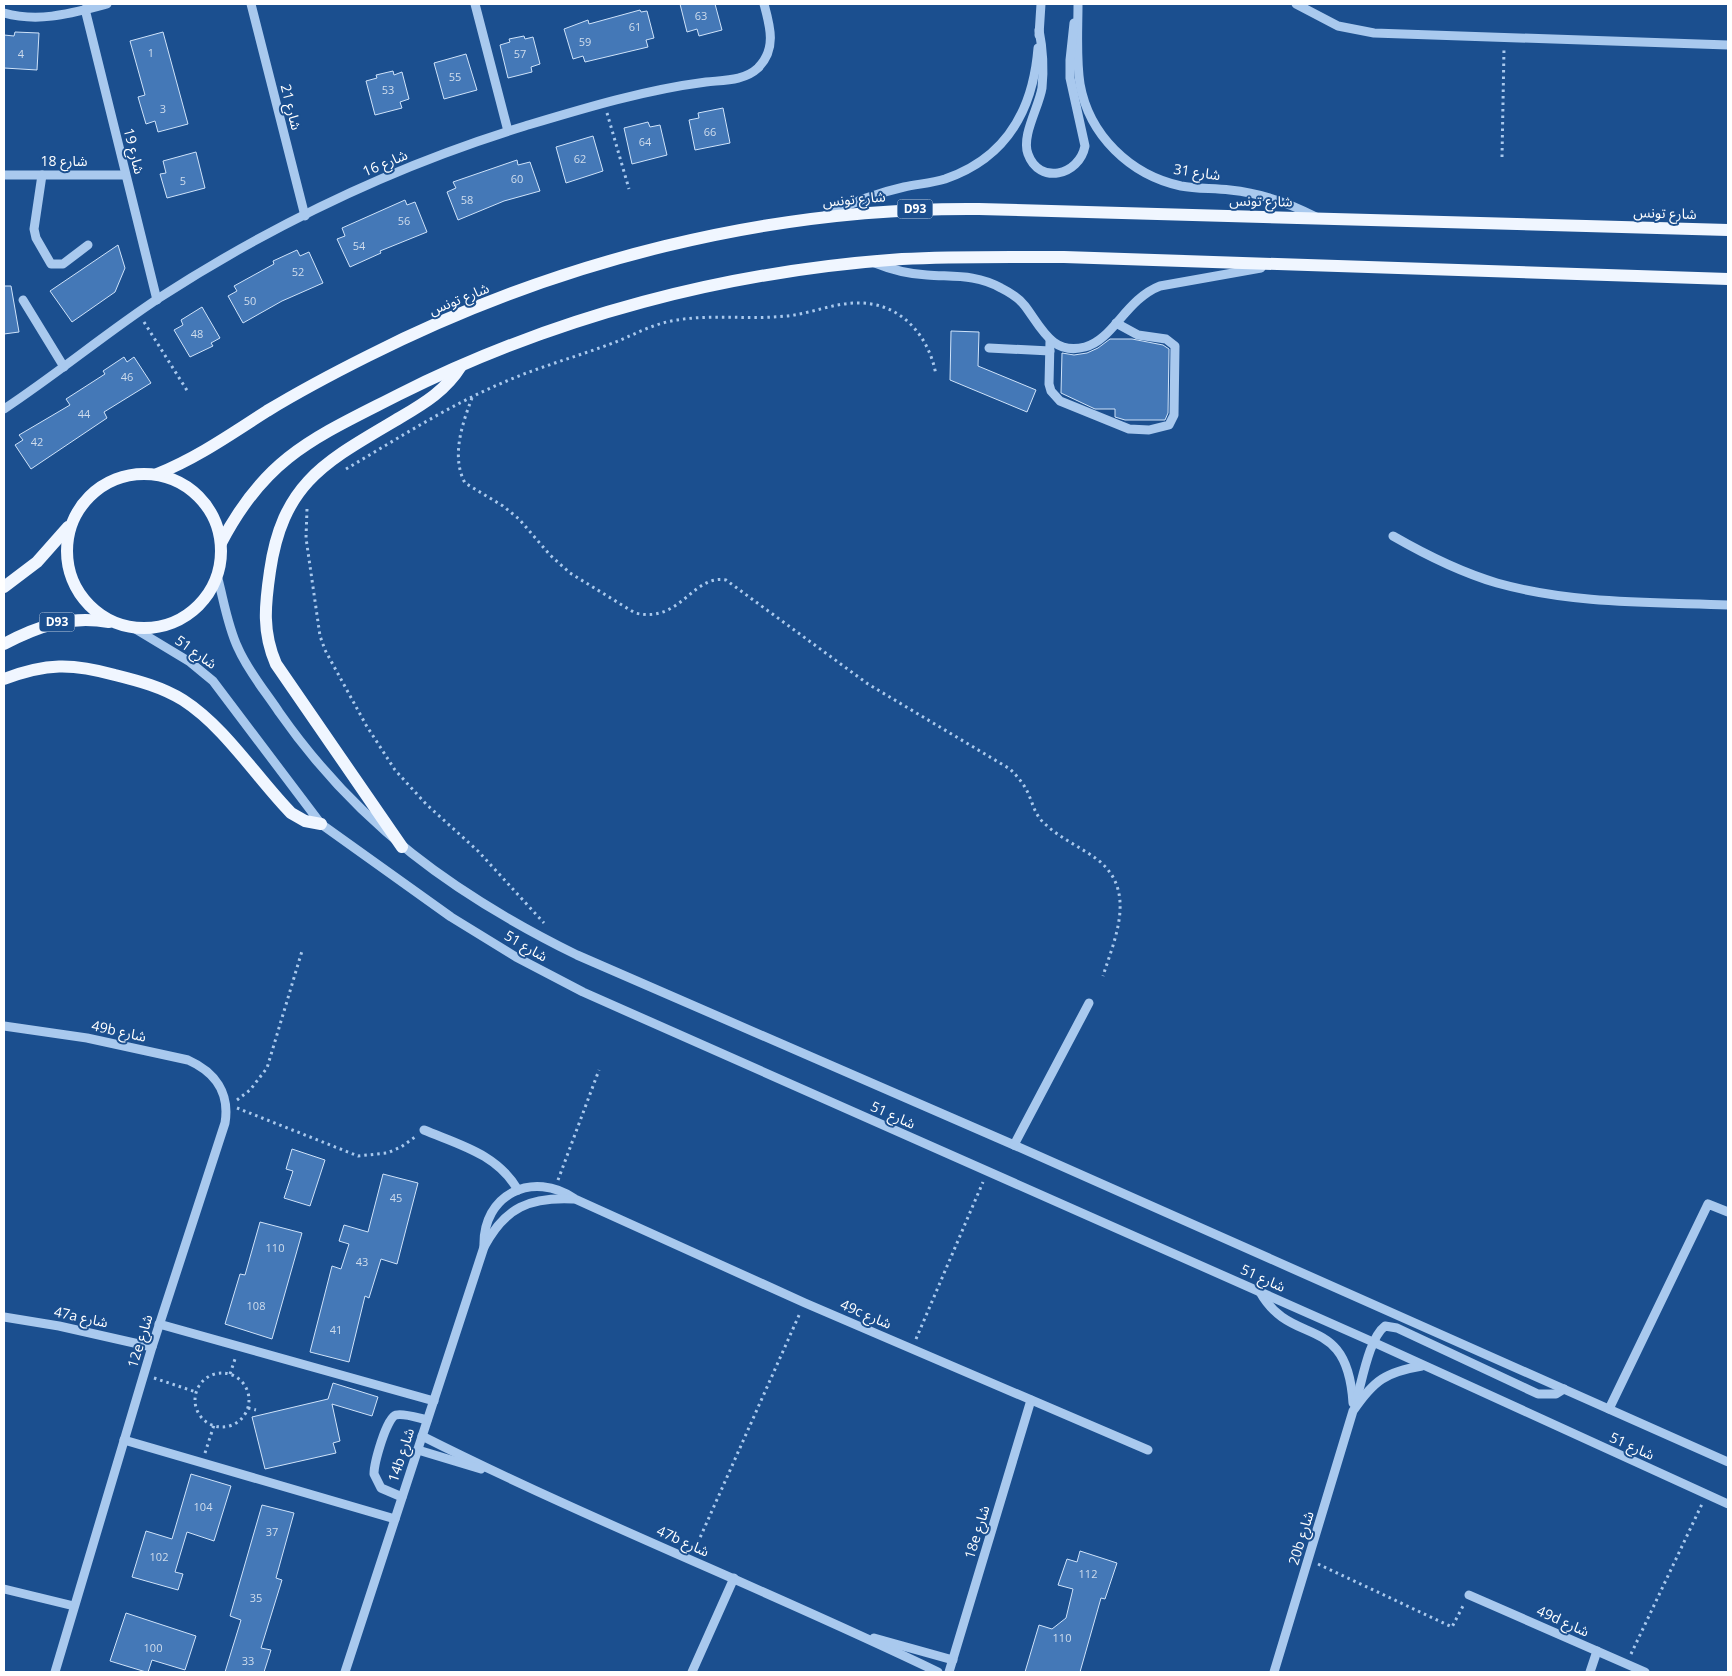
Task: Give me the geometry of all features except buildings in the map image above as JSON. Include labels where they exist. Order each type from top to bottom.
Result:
[{"type":"main road","name":"شارع تونس","points":[[157,474],[210,448],[268,410],[368,356],[492,301],[546,281],[657,248],[742,230],[823,216],[942,208],[1728,230]]},
{"type":"main road","points":[[221,543],[247,500],[279,464],[298,449],[329,430],[461,366],[579,321],[683,291],[789,272],[872,262],[956,256],[1064,257],[1274,266],[1728,279]]},
{"type":"main road","points":[[402,847],[276,664],[266,636],[265,606],[272,555],[279,529],[290,505],[306,482],[336,455],[434,397],[447,385],[461,366]]},
{"type":"main road","points":[[4,587],[37,562],[72,520],[86,499],[106,483],[131,474],[157,474],[176,480],[193,491],[207,506],[217,524],[221,543],[218,579],[204,600],[189,614],[165,625],[152,628],[132,627],[114,622],[93,610],[77,591],[68,568],[66,544],[72,520]]},
{"type":"main road","name":"D93","points":[[4,644],[27,632],[54,623],[83,620],[114,622]]},
{"type":"main road","points":[[4,679],[34,668],[76,666],[152,685],[167,692],[206,718],[291,813],[305,821],[321,824]]},
{"type":"street","points":[[4,13],[24,17],[46,18],[107,4]]},
{"type":"street","name":"شارع 21","points":[[251,4],[305,216]]},
{"type":"street","points":[[476,4],[508,131]]},
{"type":"street","name":"شارع 16","points":[[4,409],[138,312],[236,251],[305,216],[432,158],[508,131],[604,102],[687,85],[737,78],[752,72],[764,60],[770,44],[770,26],[764,4]]},
{"type":"street","points":[[823,216],[884,192],[958,174],[986,158],[1008,136],[1025,109],[1034,78],[1042,4]]},
{"type":"street","points":[[1039,30],[1043,74],[1038,104],[1026,139],[1026,147],[1028,154],[1037,167],[1052,173],[1060,173],[1074,167],[1084,154],[1085,146],[1070,78],[1071,42],[1078,4]]},
{"type":"street","name":"شارع 31","points":[[1078,4],[1079,71],[1084,98],[1102,135],[1120,156],[1143,172],[1168,183],[1258,195],[1284,202],[1316,217]]},
{"type":"street","points":[[1296,4],[1323,20],[1354,30],[1504,38],[1728,45]]},
{"type":"street","name":"شارع 19","points":[[85,9],[157,300]]},
{"type":"street","name":"شارع 18","points":[[4,174],[125,175]]},
{"type":"street","points":[[42,175],[34,229],[36,238],[51,264],[63,264],[88,245]]},
{"type":"street","points":[[872,262],[914,274],[962,275],[989,282],[1014,296],[1024,305],[1050,341],[1066,348],[1086,347],[1104,337],[1139,296],[1160,286],[1274,266]]},
{"type":"street","points":[[23,300],[64,367]]},
{"type":"street","points":[[1050,341],[1049,384],[1051,390],[1060,401],[1129,429],[1149,430],[1169,425],[1174,415],[1175,346],[1166,339],[1138,336],[1116,323]]},
{"type":"street","points":[[988,348],[1050,351]]},
{"type":"street","points":[[1393,536],[1469,573],[1523,590],[1578,598],[1728,605]]},
{"type":"street","name":"شارع 51","points":[[218,579],[233,638],[245,663],[320,765],[357,807],[402,847],[435,872],[529,931],[569,951],[1014,1145],[1728,1462]]},
{"type":"street","name":"شارع 51","points":[[132,627],[190,662],[213,681],[321,824],[451,917],[549,975],[1373,1342],[1728,1504]]},
{"type":"street","points":[[1014,1145],[1089,1003]]},
{"type":"street","name":"49b شارع","points":[[4,1026],[87,1038],[188,1060],[208,1071],[220,1085]]},
{"type":"street","name":"12e شارع","points":[[55,1672],[159,1324],[225,1123],[227,1104],[220,1085]]},
{"type":"street","points":[[424,1130],[498,1164],[508,1174],[518,1190]]},
{"type":"street","name":"49c شارع","points":[[518,1190],[542,1186],[555,1188],[575,1199],[805,1303],[1148,1450]]},
{"type":"street","name":"14b شارع","points":[[484,1247],[485,1226],[489,1216],[502,1200],[518,1190]]},
{"type":"street","name":"49c شارع","points":[[524,1204],[549,1199],[575,1199]]},
{"type":"street","name":"14b شارع","points":[[345,1672],[484,1247],[496,1226],[524,1204]]},
{"type":"street","points":[[1609,1409],[1708,1204],[1728,1212]]},
{"type":"street","name":"20b شارع","points":[[1260,1292],[1275,1313],[1320,1335],[1338,1350],[1349,1371],[1354,1411]]},
{"type":"street","name":"47a شارع","points":[[4,1317],[59,1326],[152,1347]]},
{"type":"street","points":[[159,1324],[434,1401]]},
{"type":"street","points":[[1354,1411],[1373,1342],[1384,1326],[1397,1328],[1538,1394],[1556,1394],[1564,1389]]},
{"type":"street","name":"20b شارع","points":[[1274,1672],[1354,1411],[1366,1392],[1381,1379],[1398,1370],[1422,1366]]},
{"type":"street","name":"18e شارع","points":[[949,1672],[1031,1400]]},
{"type":"street","points":[[402,1497],[381,1488],[374,1474],[387,1425],[392,1417],[399,1415],[427,1420]]},
{"type":"street","name":"47b شارع","points":[[422,1436],[494,1471],[861,1635],[938,1672]]},
{"type":"street","points":[[124,1440],[395,1519]]},
{"type":"street","name":"47b شارع","points":[[418,1450],[494,1471]]},
{"type":"street","points":[[692,1672],[734,1578]]},
{"type":"street","points":[[4,1589],[74,1606]]},
{"type":"street","name":"49d شارع","points":[[1469,1594],[1645,1672]]},
{"type":"street","name":"47b شارع","points":[[861,1635],[952,1660]]},
{"type":"street","points":[[1590,1672],[1597,1651]]},
{"type":"path","points":[[1502,157],[1504,38]]},
{"type":"path","points":[[604,102],[629,190]]},
{"type":"path","points":[[345,470],[472,397],[545,366],[611,344],[660,324],[693,318],[789,316],[857,303],[886,308],[911,324],[928,347],[936,375]]},
{"type":"path","points":[[138,312],[188,392]]},
{"type":"path","points":[[472,397],[463,423],[459,446],[460,466],[465,483],[519,518],[550,554],[576,576],[635,613],[653,615],[670,610],[707,582],[720,579],[726,580],[868,684],[1010,769],[1023,784],[1034,809],[1044,824],[1098,860],[1116,883],[1121,902],[1120,922],[1103,976]]},
{"type":"path","points":[[308,504],[305,525],[320,636],[325,650],[366,725],[380,748],[410,787],[467,840],[551,930]]},
{"type":"path","points":[[227,1104],[250,1090],[267,1068],[302,951]]},
{"type":"path","points":[[555,1188],[599,1070]]},
{"type":"path","points":[[227,1104],[358,1156],[387,1153],[401,1147],[424,1130]]},
{"type":"path","points":[[912,1349],[988,1172]]},
{"type":"path","points":[[690,1559],[805,1303]]},
{"type":"path","points":[[230,1374],[235,1359]]},
{"type":"path","points":[[214,1374],[230,1374],[244,1384],[248,1391],[248,1408],[238,1421],[223,1426],[214,1425],[200,1416],[196,1408],[196,1392],[206,1378],[214,1374]]},
{"type":"path","points":[[144,1375],[196,1392]]},
{"type":"path","points":[[248,1408],[256,1410]]},
{"type":"path","points":[[206,1454],[214,1425]]},
{"type":"path","points":[[1626,1664],[1706,1494]]},
{"type":"path","points":[[1308,1560],[1452,1627],[1469,1594]]}]
